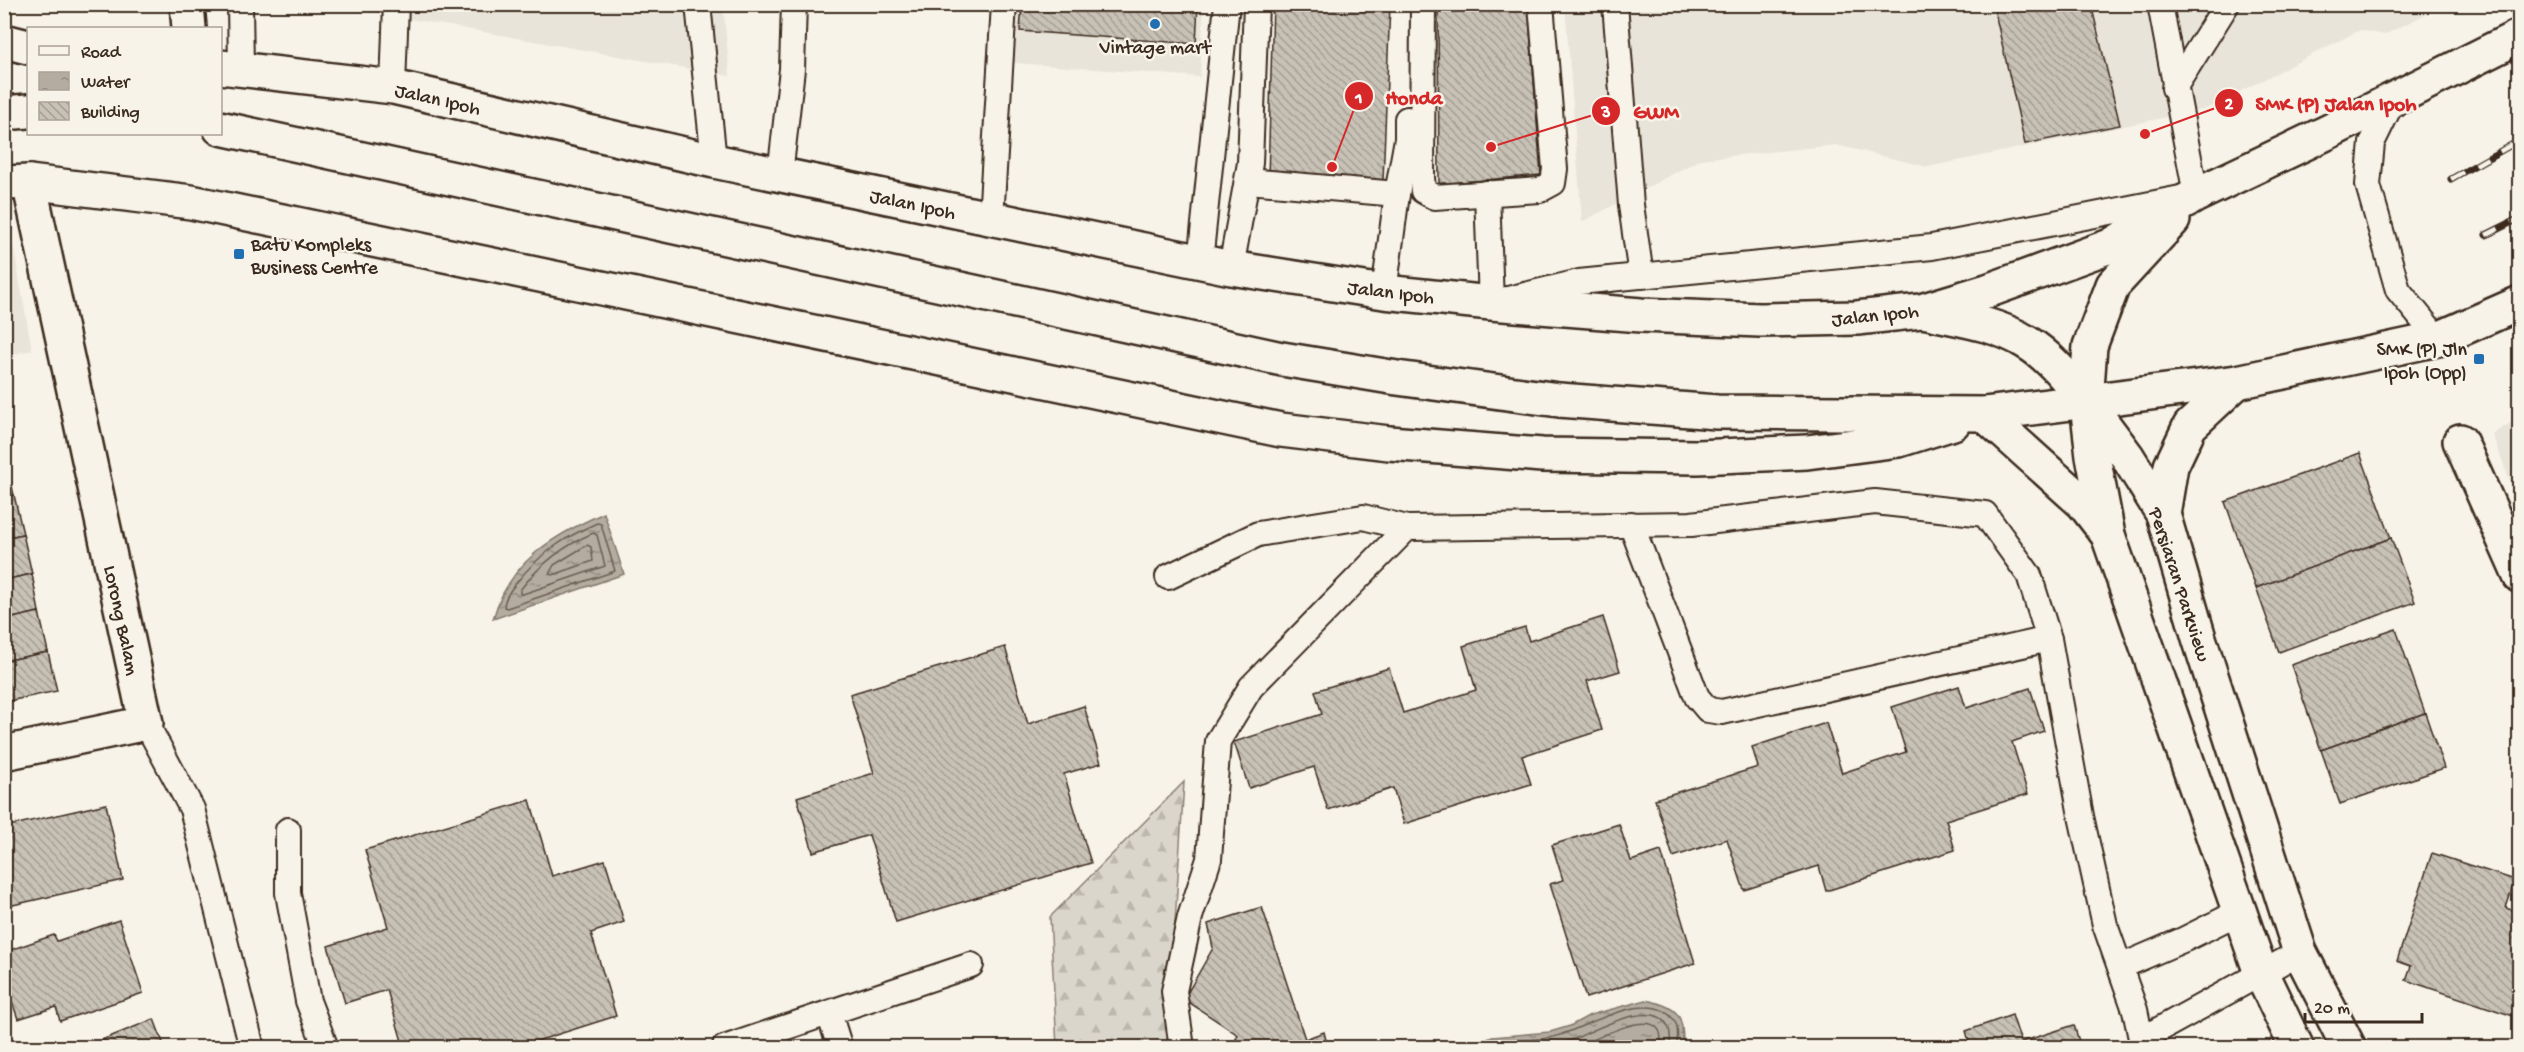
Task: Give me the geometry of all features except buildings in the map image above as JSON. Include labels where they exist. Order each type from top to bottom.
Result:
[{"type":"main road","points":[[187,4],[189,27]]},
{"type":"main road","name":"Jalan Ipoh","points":[[231,68],[393,87],[714,161],[1216,265],[1384,292],[1491,303],[1641,315],[1760,320],[1857,318],[1921,311],[1987,291],[2110,246],[2196,195],[2520,36]]},
{"type":"main road","points":[[4,41],[27,47]]},
{"type":"main road","points":[[4,113],[27,111]]},
{"type":"main road","points":[[222,128],[1282,359],[1397,378],[1558,400],[1717,412],[1984,414],[2237,382],[2439,339],[2520,303]]},
{"type":"main road","points":[[16,182],[191,202],[1281,430],[1389,443],[1542,454],[1697,458],[1807,452],[1899,440],[1984,414]]},
{"type":"main road","name":"Lorong Balam","points":[[16,182],[71,385],[146,723]]},
{"type":"main road","points":[[2196,195],[2114,285],[2090,346],[2086,401],[2093,456],[2108,535],[2261,973],[2297,1047]]},
{"type":"main road","name":"Persiaran Parkview","points":[[1921,311],[1988,325],[2027,342],[2059,370],[2086,401],[2127,456],[2163,514],[2203,649],[2300,952],[2349,1047]]},
{"type":"main road","points":[[2163,514],[2171,466],[2190,426],[2237,382]]},
{"type":"main road","points":[[1984,414],[2084,504],[2108,535]]},
{"type":"main road","points":[[2460,441],[2520,576]]},
{"type":"main road","points":[[4,753],[146,723]]},
{"type":"lane","points":[[231,68],[240,4]]},
{"type":"lane","points":[[393,87],[396,4]]},
{"type":"lane","points":[[698,4],[714,161]]},
{"type":"lane","points":[[780,175],[792,69],[794,4]]},
{"type":"lane","points":[[991,219],[1004,4]]},
{"type":"lane","points":[[1216,265],[1208,192],[1227,4]]},
{"type":"lane","points":[[1216,265],[1248,181],[1256,4]]},
{"type":"lane","points":[[1384,292],[1407,138],[1406,4]]},
{"type":"lane","points":[[1423,4],[1423,191],[1434,196],[1540,190],[1553,183],[1555,169],[1541,4]]},
{"type":"lane","points":[[1615,4],[1632,205],[1641,276]]},
{"type":"lane","points":[[1487,193],[1491,303],[1579,282],[1932,247],[2196,195],[2174,88],[2160,4]]},
{"type":"lane","points":[[2174,88],[2226,4]]},
{"type":"lane","points":[[2393,99],[2372,143],[2368,185],[2398,290],[2439,339]]},
{"type":"lane","points":[[1248,181],[1397,194]]},
{"type":"lane","points":[[1168,577],[1258,534],[1363,518],[1407,528],[1691,524],[1875,502],[1985,514],[2028,575],[2049,639],[2081,816],[2105,925],[2111,948],[2135,1010],[2142,1043],[2300,952]]},
{"type":"lane","points":[[1631,524],[1697,697],[1708,710],[1722,712],[2049,639]]},
{"type":"lane","points":[[1182,1047],[1174,991],[1190,918],[1209,860],[1218,741],[1251,687],[1407,528]]},
{"type":"lane","name":"Lorong Balam","points":[[146,723],[192,809],[252,1047]]},
{"type":"lane","points":[[288,830],[288,893],[308,1001],[326,1047]]},
{"type":"lane","points":[[2120,967],[2185,939],[2239,912]]},
{"type":"lane","points":[[724,1047],[764,1041],[829,1013],[971,965]]},
{"type":"lane","points":[[829,1013],[840,1047]]},
{"type":"shaded area","points":[[331,5],[723,5],[730,76]]},
{"type":"shaded area","points":[[1008,5],[1204,5],[1200,77],[1004,62]]},
{"type":"shaded area","points":[[1565,5],[2444,5],[2384,35],[2360,30],[2206,109],[1928,167],[1836,145],[1701,159],[1582,222]]},
{"type":"shaded area","points":[[4,216],[8,216],[32,350],[5,356]]},
{"type":"shaded area","points":[[2519,418],[2519,505],[2492,434]]},
{"type":"green space","points":[[1184,782],[1167,1047],[1057,1047],[1050,917]]},
{"type":"water","points":[[604,513],[624,574],[493,619],[500,599],[521,566],[535,553],[567,531]]},
{"type":"water","points":[[1646,1000],[1666,1006],[1677,1014],[1682,1026],[1683,1047],[1470,1047],[1492,1037],[1550,1032],[1570,1026],[1590,1015]]},
{"type":"railway","points":[[2451,179],[2520,140]]},
{"type":"railway","points":[[2486,235],[2520,218]]},
{"type":"place","name":"Vintage mart","points":[[1155,24]]},
{"type":"place","name":"SMK (P) Jalan Ipoh","points":[[2145,134]]},
{"type":"place","name":"GWM","points":[[1491,147]]},
{"type":"place","name":"Honda","points":[[1332,167]]},
{"type":"place","name":"Batu Kompleks Business Centre","points":[[239,254]]},
{"type":"place","name":"SMK (P) Jln Ipoh (Opp)","points":[[2479,359]]}]
